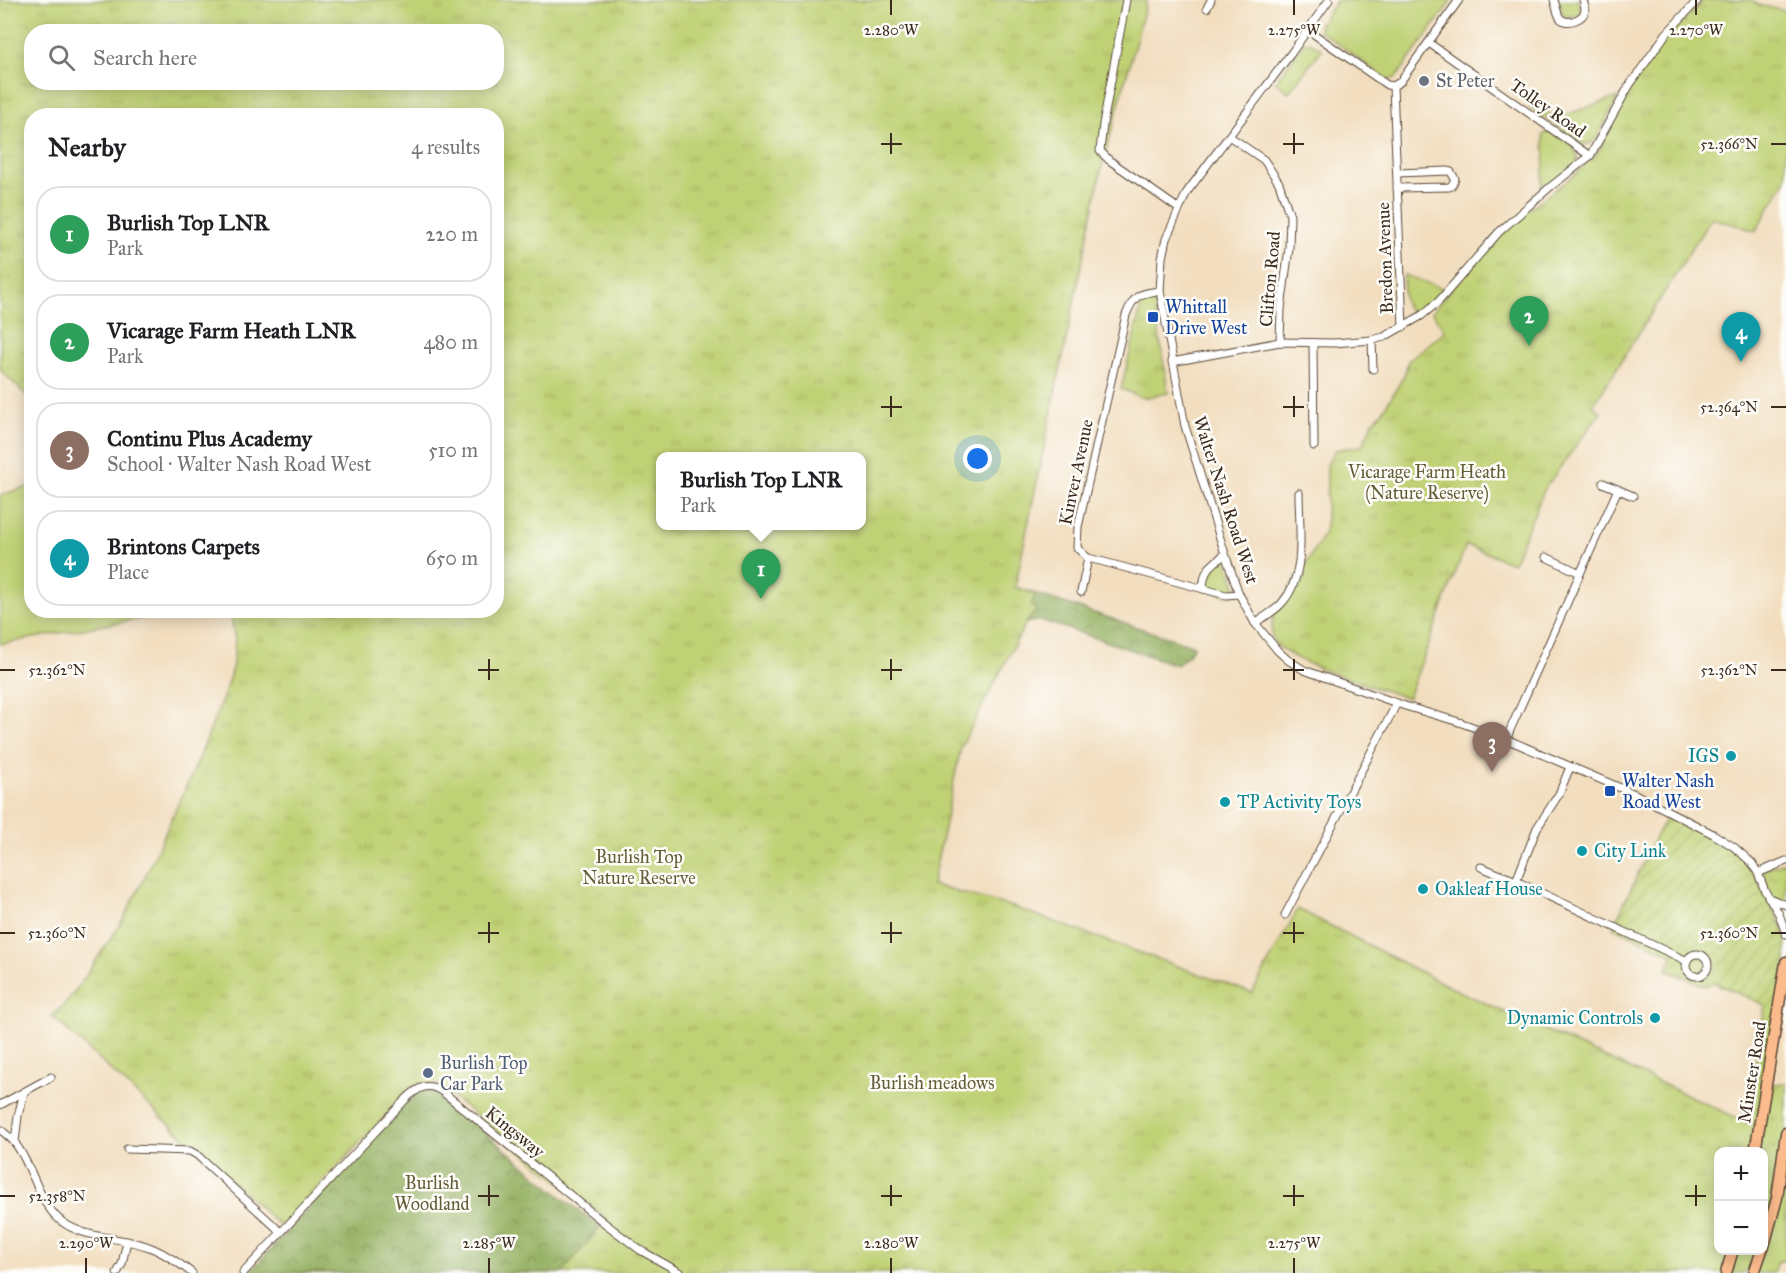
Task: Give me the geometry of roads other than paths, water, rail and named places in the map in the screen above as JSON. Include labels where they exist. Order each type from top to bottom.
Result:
[{"type":"main road","name":"Minster Road","points":[[1756,1147],[1786,962]]},
{"type":"main road","points":[[1768,1230],[1779,1187],[1786,1132]]},
{"type":"main road","points":[[1726,1273],[1732,1255]]},
{"type":"main road","points":[[1754,1273],[1761,1255]]},
{"type":"street","points":[[1126,0],[1100,151],[1109,160],[1179,209]]},
{"type":"street","points":[[1207,8],[1211,0]]},
{"type":"street","name":"Walter Nash Road West","points":[[1329,0],[1187,192],[1166,239],[1160,291],[1185,426],[1224,554],[1239,594],[1255,623],[1288,660],[1304,670],[1397,703],[1460,722],[1506,740],[1637,795],[1713,834],[1746,857],[1758,873],[1779,914],[1786,934]]},
{"type":"street","points":[[1308,30],[1387,85],[1393,86],[1400,82],[1458,0]]},
{"type":"street","points":[[1554,0],[1559,16],[1562,20],[1568,21],[1581,17],[1584,13],[1583,0]]},
{"type":"street","points":[[1172,362],[1280,342],[1372,340],[1384,337],[1421,316],[1499,232],[1550,187],[1590,156],[1629,86],[1666,34],[1698,0]]},
{"type":"street","name":"Tolley Road","points":[[1429,43],[1590,156]]},
{"type":"street","name":"Bredon Avenue","points":[[1393,86],[1403,327]]},
{"type":"street","name":"Clifton Road","points":[[1229,136],[1264,160],[1279,183],[1290,216],[1280,342]]},
{"type":"street","name":"Bredon Avenue","points":[[1397,173],[1448,171],[1454,175],[1455,179],[1449,187],[1397,188]]},
{"type":"street","name":"Kinver Avenue","points":[[1088,558],[1077,548],[1078,527],[1126,315],[1136,298],[1145,293],[1160,291]]},
{"type":"street","points":[[1372,340],[1372,369]]},
{"type":"street","points":[[1313,343],[1314,446]]},
{"type":"street","points":[[1603,483],[1633,496]]},
{"type":"street","points":[[1506,740],[1617,489]]},
{"type":"street","points":[[1255,623],[1281,605],[1295,581],[1300,555],[1299,493]]},
{"type":"street","points":[[1203,589],[1204,574],[1224,554]]},
{"type":"street","points":[[1546,557],[1580,573]]},
{"type":"street","points":[[1081,592],[1088,558],[1226,595],[1239,594]]},
{"type":"street","points":[[1285,915],[1397,703]]},
{"type":"street","points":[[1516,881],[1537,828],[1559,794],[1570,767]]},
{"type":"street","points":[[1758,873],[1786,861]]},
{"type":"street","points":[[1481,867],[1687,961]]},
{"type":"street","points":[[1769,898],[1786,905]]},
{"type":"street","points":[[0,1105],[51,1077]]},
{"type":"street","name":"Kingsway","points":[[243,1273],[405,1100],[421,1086],[431,1086],[444,1093],[607,1225],[640,1250],[681,1273]]},
{"type":"street","points":[[15,1142],[24,1092]]},
{"type":"street","points":[[0,1129],[15,1142],[58,1220],[75,1230],[149,1247],[171,1257],[192,1273]]},
{"type":"street","points":[[127,1149],[190,1150],[281,1232]]},
{"type":"street","points":[[117,1273],[122,1264],[127,1241]]},
{"type":"place","name":"St Peter","points":[[1424,81]]},
{"type":"place","name":"Whittall Drive West","points":[[1153,317]]},
{"type":"place","name":"Vicarage Farm Heath LNR","points":[[1529,346]]},
{"type":"place","name":"Brintons Carpets","points":[[1741,362]]},
{"type":"place","name":"Burlish Top LNR","points":[[761,599]]},
{"type":"place","name":"IGS","points":[[1731,756]]},
{"type":"place","name":"Continu Plus Academy","points":[[1492,772]]},
{"type":"place","name":"Walter Nash Road West","points":[[1610,791]]},
{"type":"place","name":"TP Activity Toys","points":[[1225,802]]},
{"type":"place","name":"City Link","points":[[1582,851]]},
{"type":"place","name":"Oakleaf House","points":[[1423,889]]},
{"type":"place","name":"Dynamic Controls","points":[[1655,1018]]},
{"type":"place","name":"Burlish Top Car Park","points":[[428,1073]]},
{"type":"park label","name":"Vicarage Farm Heath (Nature Reserve)","points":[[1427,482]]},
{"type":"park label","name":"Burlish Top Nature Reserve","points":[[639,867]]},
{"type":"park label","name":"Burlish meadows","points":[[932,1083]]},
{"type":"park label","name":"Burlish Woodland","points":[[432,1193]]}]
